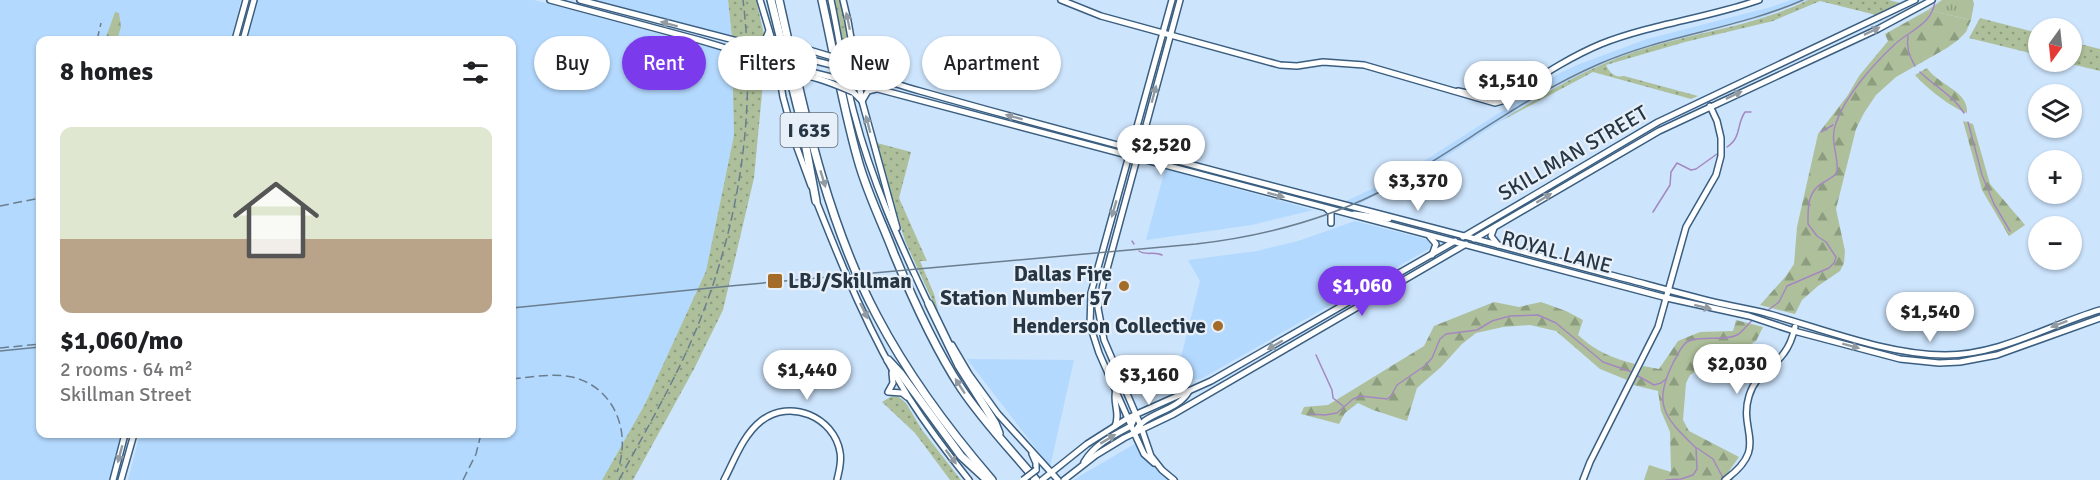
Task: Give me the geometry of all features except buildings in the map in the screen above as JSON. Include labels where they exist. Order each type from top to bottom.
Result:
[{"type":"highway","points":[[771,0],[801,121],[816,201]]},
{"type":"highway","name":"I 635","points":[[779,0],[816,156],[840,231],[866,294],[877,317],[916,381],[989,480]]},
{"type":"highway","name":"I 635","points":[[822,0],[838,82],[858,161],[873,207],[916,305],[947,365],[976,409],[1036,480]]},
{"type":"highway","points":[[928,304],[953,356],[995,423],[1001,438]]},
{"type":"highway","points":[[888,360],[901,374],[961,456],[989,480]]},
{"type":"main road","points":[[236,36],[246,0]]},
{"type":"main road","points":[[244,36],[254,0]]},
{"type":"main road","name":"ROYAL LANE","points":[[550,0],[718,46]]},
{"type":"main road","name":"ROYAL LANE","points":[[580,0],[719,36]]},
{"type":"main road","points":[[760,0],[771,36]]},
{"type":"main road","points":[[831,0],[854,113],[878,190],[928,304],[969,374],[998,414],[1058,480]]},
{"type":"main road","points":[[843,0],[850,36]]},
{"type":"main road","points":[[1061,0],[1101,16],[1280,65],[1297,66],[1323,62],[1364,65],[1491,100],[1502,101],[1556,65],[1602,44],[1628,34],[1759,0]]},
{"type":"main road","points":[[1172,0],[1091,293],[1089,315],[1094,336],[1144,454],[1173,480]]},
{"type":"main road","points":[[1158,465],[1151,456],[1111,358],[1098,316],[1100,296],[1179,0]]},
{"type":"main road","name":"SKILLMAN STREET","points":[[1042,480],[1087,444],[1128,418],[1211,381],[1464,237],[1639,132],[1915,0]]},
{"type":"main road","name":"SKILLMAN STREET","points":[[1141,427],[1208,394],[1638,143],[1932,0]]},
{"type":"main road","points":[[1851,31],[1854,39]]},
{"type":"main road","points":[[770,33],[779,41],[829,56]]},
{"type":"main road","points":[[817,80],[853,93],[862,101]]},
{"type":"main road","name":"ROYAL LANE","points":[[910,88],[1499,247],[1784,318],[1898,350],[1949,355],[1996,348],[2100,310]]},
{"type":"main road","points":[[782,90],[796,145],[816,201],[849,280],[910,399],[969,480]]},
{"type":"main road","points":[[858,90],[901,241]]},
{"type":"main road","points":[[862,101],[868,91],[872,90]]},
{"type":"main road","name":"ROYAL LANE","points":[[881,90],[1712,310],[1739,314],[1900,359],[1950,363],[1997,355],[2100,318]]},
{"type":"main road","points":[[920,100],[922,92]]},
{"type":"main road","points":[[1583,480],[1658,327],[1689,220],[1712,184],[1719,166],[1721,138],[1717,121],[1707,99]]},
{"type":"main road","points":[[1040,132],[1042,124]]},
{"type":"main road","points":[[1066,139],[1067,131]]},
{"type":"main road","points":[[1317,206],[1330,211],[1331,223]]},
{"type":"main road","points":[[1350,214],[1363,214],[1383,219],[1396,218]]},
{"type":"main road","points":[[1494,228],[1491,236],[1499,247]]},
{"type":"main road","points":[[1108,230],[1117,234]]},
{"type":"main road","points":[[1429,236],[1436,244],[1432,255]]},
{"type":"main road","points":[[1725,480],[1739,468],[1750,448],[1748,403],[1753,386],[1764,370],[1784,353],[1796,323]]},
{"type":"main road","points":[[888,360],[893,378],[892,387],[888,392],[902,393],[910,399]]},
{"type":"main road","points":[[1115,426],[1118,414],[1114,399],[1116,390]]},
{"type":"main road","points":[[1064,480],[1096,455],[1134,434],[1141,427],[1178,405],[1189,390]]},
{"type":"main road","points":[[724,480],[753,429],[770,415],[789,411],[808,414],[828,427],[838,443],[839,480]]},
{"type":"main road","points":[[1072,480],[1093,449],[1104,440],[1131,426],[1136,415]]},
{"type":"main road","points":[[113,480],[124,438]]},
{"type":"main road","points":[[121,480],[133,438]]},
{"type":"main road","points":[[1023,480],[1035,470],[1036,464],[1031,450]]},
{"type":"shaded area","points":[[0,0],[241,0],[232,36],[36,36],[36,438],[122,438],[110,480],[0,480]]},
{"type":"shaded area","points":[[258,0],[534,0],[668,36],[622,36],[622,90],[706,90],[706,46],[718,49],[718,90],[733,90],[734,135],[706,271],[645,404],[602,480],[128,480],[139,438],[516,438],[516,36],[248,36]]},
{"type":"shaded area","points":[[595,0],[728,0],[732,36]]},
{"type":"shaded area","points":[[1791,0],[1808,0],[1763,17],[1652,46],[1594,68],[1541,95],[1419,174],[1359,204],[1346,201],[1402,175],[1556,75],[1577,65],[1647,39]]},
{"type":"shaded area","points":[[1165,169],[1313,210],[1252,225],[1146,240]]},
{"type":"shaded area","points":[[1355,221],[1429,240],[1432,247],[1201,379],[1190,380],[1176,377],[1200,281],[1188,260],[1257,251],[1298,241]]},
{"type":"shaded area","points":[[967,359],[1074,360],[1050,467]]},
{"type":"shaded area","points":[[1138,442],[1146,460],[1168,480],[1073,480]]},
{"type":"green space","points":[[728,0],[756,0],[764,34],[762,36],[732,36]]},
{"type":"green space","points":[[834,0],[840,0],[848,36],[841,36]]},
{"type":"green space","points":[[1808,0],[1889,0],[1900,3],[1876,15],[1820,1],[1773,21],[1685,42],[1606,65],[1615,76],[1624,76],[1698,96],[1691,99],[1593,72],[1501,121],[1555,88],[1612,60],[1653,46],[1771,15]]},
{"type":"green space","points":[[1942,0],[1973,0],[1971,20],[1928,10]]},
{"type":"green space","points":[[1928,10],[1971,20],[1966,32],[1958,40],[1896,77],[1876,95],[1864,113],[1856,129],[1836,209],[1845,251],[1844,263],[1840,271],[1802,300],[1795,314],[1760,305],[1794,264],[1797,227],[1818,134],[1848,95],[1859,76],[1888,41],[1885,34]]},
{"type":"green space","points":[[115,12],[119,13],[121,27],[118,36],[106,36]]},
{"type":"green space","points":[[1980,18],[2028,30],[2028,53],[1969,38]]},
{"type":"green space","points":[[2082,44],[2100,49],[2100,71],[2082,67]]},
{"type":"green space","points":[[1927,68],[1963,99],[1967,113],[1939,97],[1915,75]]},
{"type":"green space","points":[[733,90],[762,90],[754,178],[723,310],[694,369],[633,480],[602,480],[645,404],[706,271],[734,135]]},
{"type":"green space","points":[[1963,121],[1973,124],[1990,184],[2025,225],[2009,236],[1982,190]]},
{"type":"green space","points":[[877,143],[911,152],[899,198],[927,261],[920,261],[934,294],[939,315],[905,241]]},
{"type":"green space","points":[[1494,302],[1519,307],[1541,302],[1583,320],[1578,335],[1585,341],[1604,353],[1635,364],[1627,380],[1600,369],[1556,331],[1530,325],[1503,327],[1476,333],[1417,388],[1407,421],[1358,403],[1345,413],[1339,424],[1301,414],[1304,407],[1328,405],[1424,346],[1434,326]]},
{"type":"green space","points":[[1736,320],[1763,327],[1756,341],[1744,349],[1704,366],[1690,375],[1686,383],[1683,420],[1689,431],[1739,457],[1729,471],[1733,480],[1644,480],[1649,465],[1671,472],[1670,432],[1661,411],[1658,391],[1633,385],[1643,366],[1659,369],[1678,341],[1700,332],[1733,331]]},
{"type":"green space","points":[[892,396],[899,397],[906,403],[922,430],[961,480],[950,480],[915,433],[882,402]]},
{"type":"waterway","points":[[1767,311],[1779,302],[1787,286],[1829,268],[1834,263],[1836,257],[1826,242],[1817,236],[1808,224],[1808,213],[1813,192],[1837,173],[1833,136],[1836,123],[1846,102],[1860,82],[1899,40],[1925,21],[1930,15],[1935,0]]},
{"type":"waterway","points":[[1908,36],[1908,51],[1915,66]]},
{"type":"waterway","points":[[1920,72],[1949,96],[1964,113]]},
{"type":"waterway","points":[[1727,147],[1735,139],[1745,112],[1751,112]]},
{"type":"waterway","points":[[1968,122],[1982,175],[1994,204],[2010,231]]},
{"type":"waterway","points":[[1821,132],[1833,125]]},
{"type":"waterway","points":[[1653,212],[1670,185],[1671,172],[1677,163],[1691,170],[1696,169],[1717,154]]},
{"type":"waterway","points":[[1139,251],[1162,255]]},
{"type":"waterway","points":[[1310,414],[1337,413],[1360,396],[1387,399],[1397,385],[1426,365],[1432,358],[1440,339],[1446,334],[1477,330],[1492,321],[1510,316],[1538,315],[1556,323],[1603,362],[1632,372]]},
{"type":"waterway","points":[[1666,480],[1693,475],[1697,469],[1696,448],[1669,418],[1663,400],[1667,376],[1674,361],[1688,341],[1733,337],[1753,320]]},
{"type":"waterway","points":[[1316,355],[1332,390],[1333,398],[1343,406]]},
{"type":"waterway","points":[[1636,375],[1654,385],[1666,379]]},
{"type":"waterway","points":[[1697,448],[1713,459],[1723,478]]},
{"type":"tram line","points":[[516,308],[1196,244],[1272,231],[1321,217],[1368,198],[1417,171],[1519,106],[1599,64],[1649,46],[1753,18],[1803,0]]},
{"type":"tram line","points":[[0,351],[36,347]]},
{"type":"railway","points":[[619,480],[685,355],[703,313],[730,226],[745,136],[747,45],[743,0]]},
{"type":"railway","points":[[98,36],[101,23]]},
{"type":"railway","points":[[0,206],[36,199]]},
{"type":"railway","points":[[0,348],[36,344]]},
{"type":"railway","points":[[516,379],[557,375],[572,377],[587,382],[599,391],[609,401],[621,427],[621,457],[617,472]]},
{"type":"railway","points":[[463,480],[476,454],[480,438]]},
{"type":"place","name":"LBJ/Skillman","points":[[775,281]]},
{"type":"place","name":"Dallas Fire Station Number 57","points":[[1124,286]]},
{"type":"place","name":"Henderson Collective","points":[[1218,326]]}]
